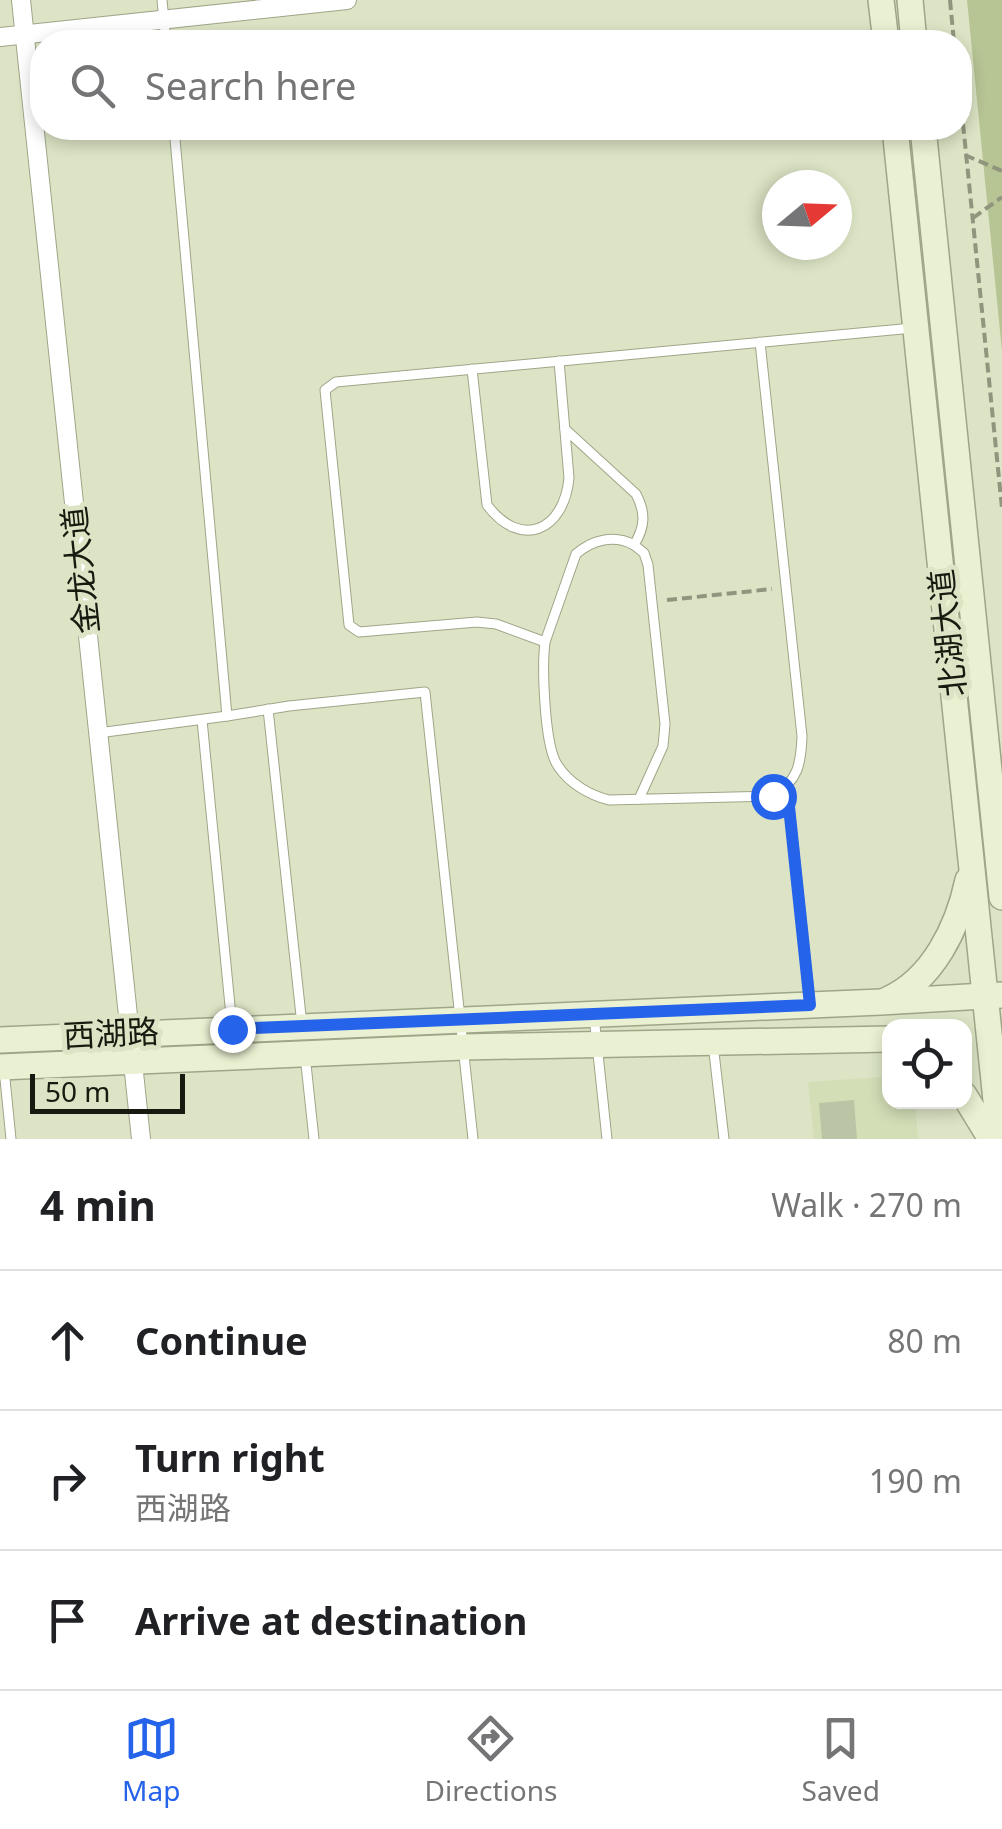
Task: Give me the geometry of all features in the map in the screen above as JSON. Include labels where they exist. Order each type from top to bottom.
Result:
[{"type":"main road","points":[[881,0],[885,30]]},
{"type":"main road","points":[[910,0],[913,30]]},
{"type":"main road","name":"北湖大道","points":[[895,140],[972,860],[994,995],[985,1035],[1000,1139]]},
{"type":"main road","name":"北湖大道","points":[[924,140],[1002,898]]},
{"type":"main road","points":[[881,1002],[901,994],[920,979],[940,952],[965,894],[972,860]]},
{"type":"main road","name":"西湖路","points":[[0,1040],[994,995]]},
{"type":"main road","name":"西湖路","points":[[2,1067],[464,1047],[882,1040]]},
{"type":"main road","points":[[972,1108],[991,1139]]},
{"type":"street","name":"金龙大道","points":[[20,0],[30,92]]},
{"type":"street","points":[[71,30],[347,0]]},
{"type":"street","points":[[0,37],[30,34]]},
{"type":"street","name":"金龙大道","points":[[35,140],[141,1139]]},
{"type":"lane","points":[[162,0],[165,30]]},
{"type":"lane","points":[[175,140],[226,716]]},
{"type":"lane","points":[[546,642],[496,624],[476,622],[358,632],[348,624],[325,390],[336,382],[916,328]]},
{"type":"lane","points":[[760,342],[802,736],[801,759],[787,788],[810,1005]]},
{"type":"lane","points":[[472,369],[488,505],[498,519],[524,530],[550,524],[567,496],[559,361]]},
{"type":"lane","points":[[564,429],[636,494],[644,520],[634,545]]},
{"type":"lane","points":[[639,800],[663,746],[665,724],[648,565],[644,553],[634,545],[613,539],[586,546],[576,554],[546,642],[543,682],[552,756],[559,769],[578,786],[609,800],[639,800],[773,796],[787,788]]},
{"type":"lane","points":[[98,733],[425,692],[473,1139]]},
{"type":"lane","points":[[268,710],[314,1139]]},
{"type":"lane","points":[[202,720],[232,1029]]},
{"type":"lane","points":[[594,1014],[607,1139]]},
{"type":"lane","points":[[713,1042],[724,1139]]},
{"type":"lane","points":[[2,1067],[11,1139]]},
{"type":"path","points":[[950,0],[953,30]]},
{"type":"path","points":[[965,140],[1002,508]]},
{"type":"path","points":[[966,155],[1002,170]]},
{"type":"path","points":[[972,218],[1002,197]]},
{"type":"path","points":[[652,601],[786,588]]},
{"type":"shaded area","points":[[967,0],[1002,0],[1002,351],[972,30]]},
{"type":"shaded area","points":[[882,1077],[882,1109],[916,1109],[918,1139],[814,1139],[808,1082]]},
{"type":"building","points":[[854,1100],[857,1139],[822,1139],[819,1103]]},
{"type":"route","points":[[232,1029],[810,1005],[787,788],[773,796]]}]
